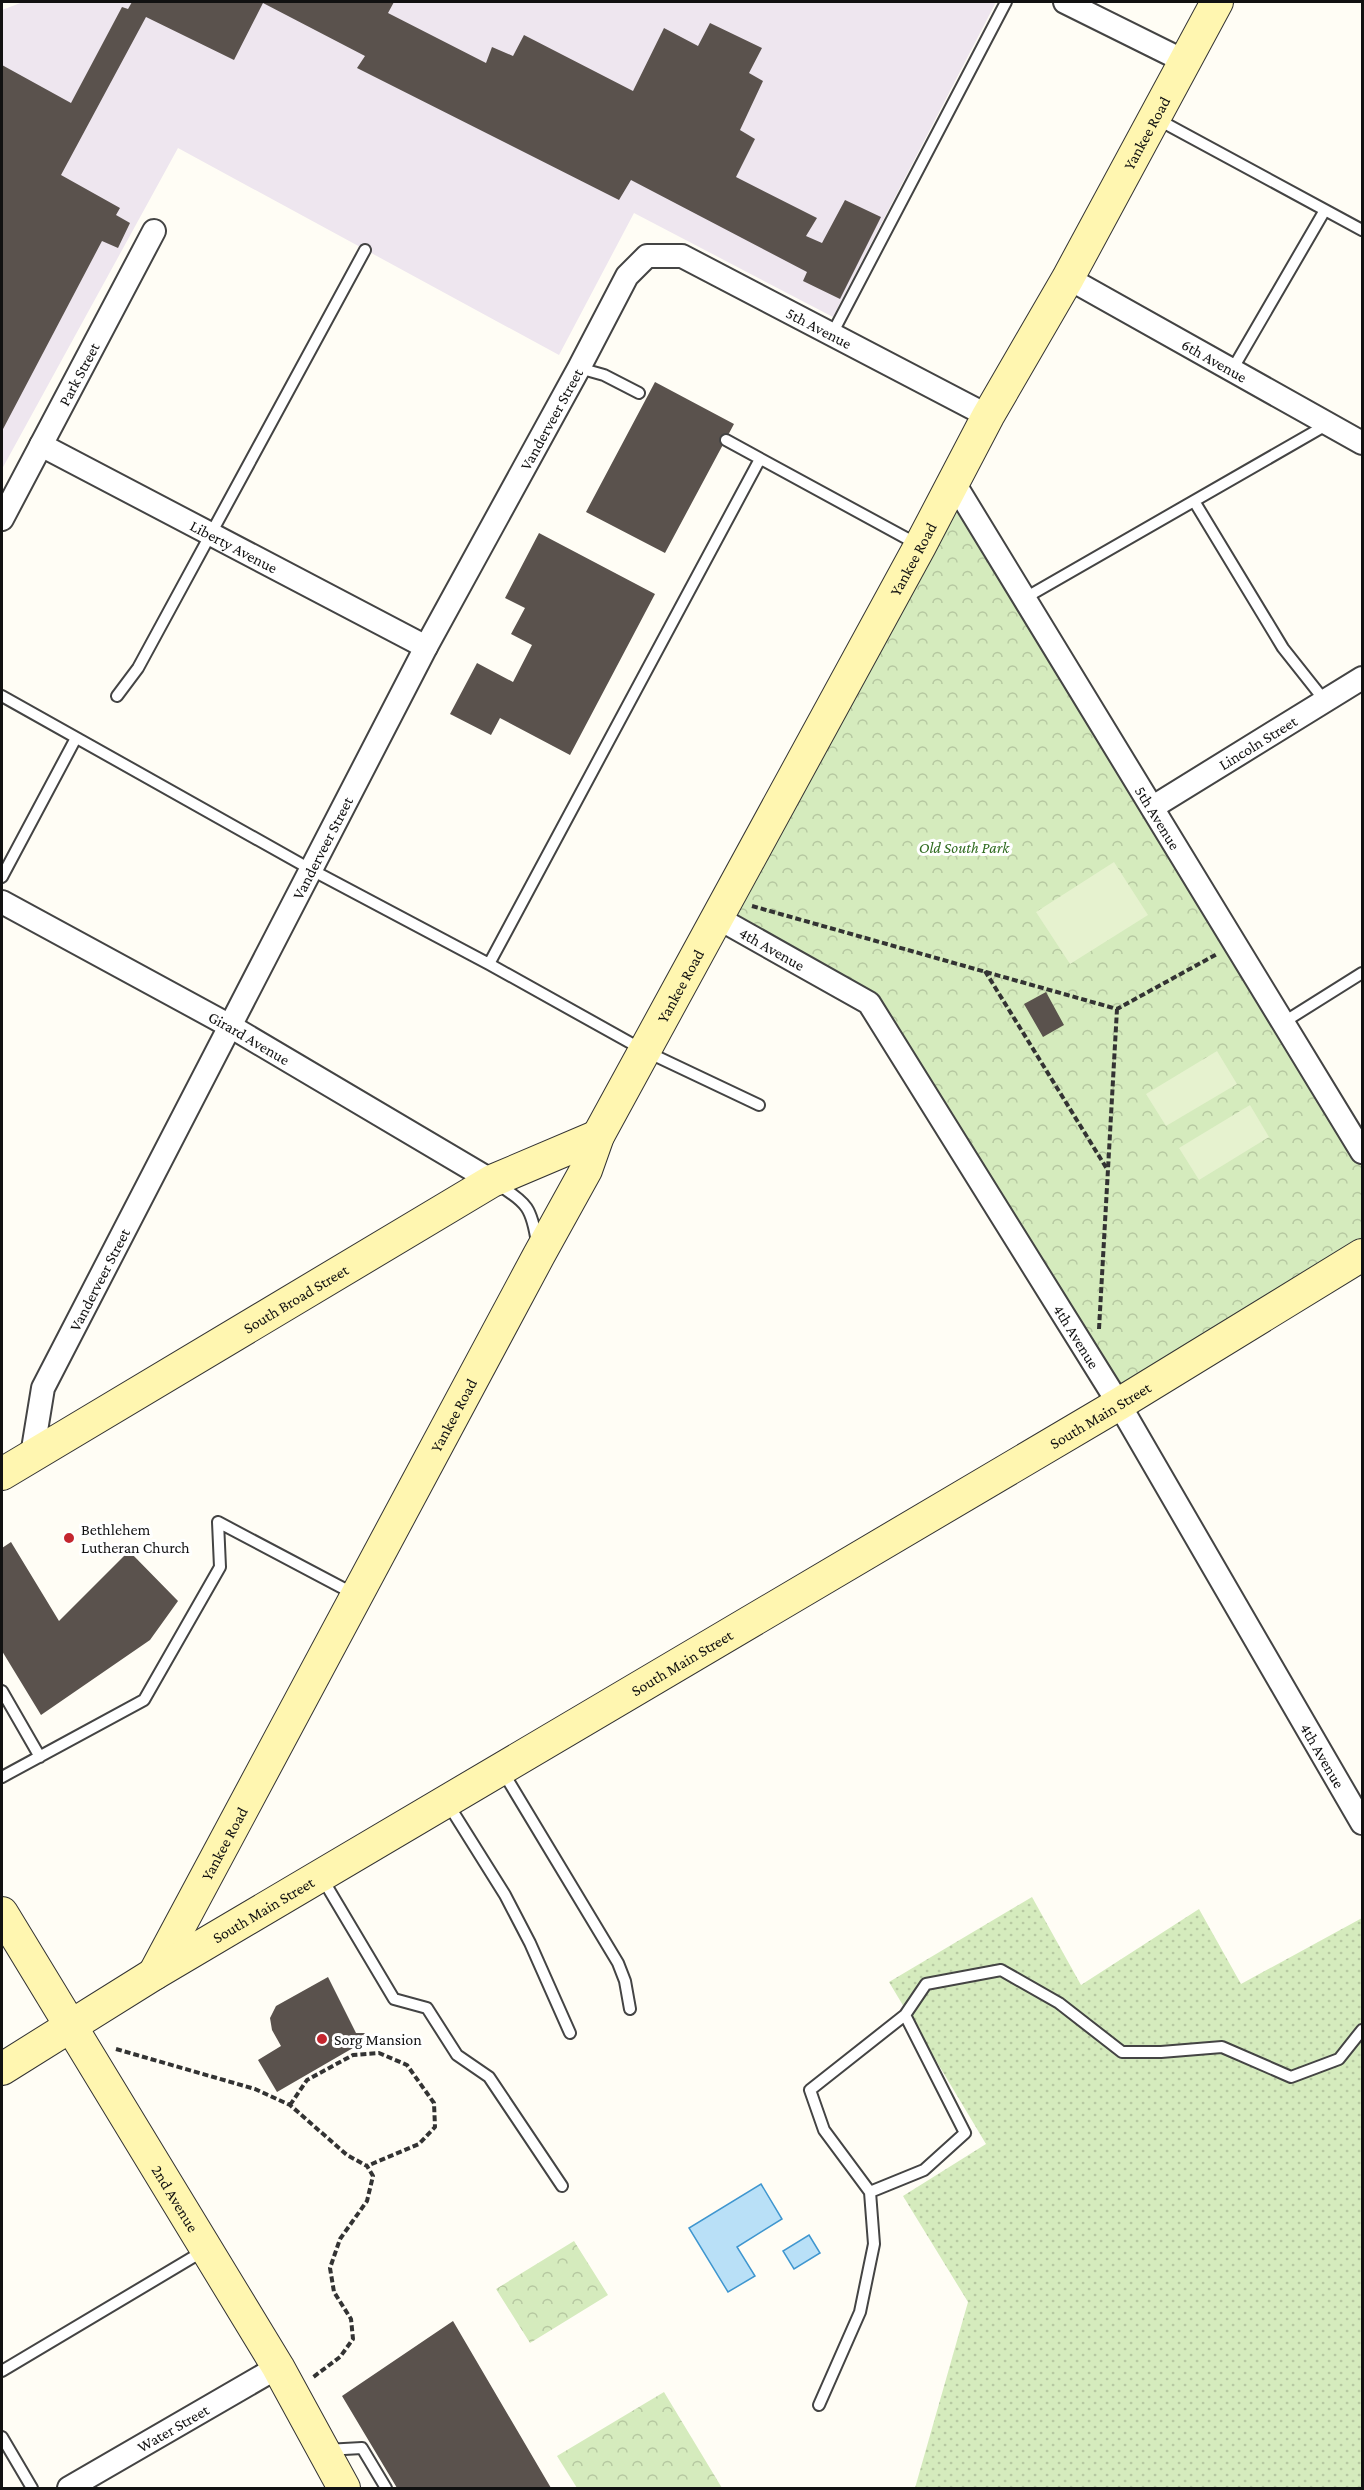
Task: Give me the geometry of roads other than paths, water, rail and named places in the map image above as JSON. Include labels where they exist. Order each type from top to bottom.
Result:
[{"type":"street","points":[[1065,2],[1184,61]]},
{"type":"street","name":"Yankee Road","points":[[154,1974],[586,1170],[598,1136],[920,546],[988,416],[1068,278],[1217,2]]},
{"type":"street","name":"Park Street","points":[[2,519],[154,231]]},
{"type":"street","name":"5th Avenue","points":[[647,255],[682,256],[988,416]]},
{"type":"street","name":"Vanderveer Street","points":[[33,1455],[43,1388],[426,647],[627,276],[647,255]]},
{"type":"street","name":"6th Avenue","points":[[1068,278],[1362,443]]},
{"type":"street","name":"Liberty Avenue","points":[[41,445],[426,647]]},
{"type":"street","name":"5th Avenue","points":[[954,483],[1362,1152]]},
{"type":"street","name":"Lincoln Street","points":[[1153,807],[1362,678]]},
{"type":"street","name":"Girard Avenue","points":[[2,902],[230,1026],[492,1181]]},
{"type":"street","name":"4th Avenue","points":[[718,918],[869,1003],[1119,1404],[1362,1823]]},
{"type":"street","name":"South Broad Street","points":[[2,1474],[492,1181],[598,1136]]},
{"type":"street","name":"South Main Street","points":[[2,2069],[154,1974],[1119,1404],[1362,1255]]},
{"type":"street","name":"2nd Avenue","points":[[2,1913],[278,2367],[344,2488]]},
{"type":"street","name":"Water Street","points":[[69,2488],[278,2367]]},
{"type":"lane","points":[[832,334],[1006,2]]},
{"type":"lane","points":[[1154,118],[1362,230]]},
{"type":"lane","points":[[1232,370],[1325,210]]},
{"type":"lane","points":[[117,696],[138,668],[365,250]]},
{"type":"lane","points":[[579,368],[604,375],[639,393]]},
{"type":"lane","points":[[1024,598],[1329,424]]},
{"type":"lane","points":[[726,440],[920,546]]},
{"type":"lane","points":[[489,964],[760,459]]},
{"type":"lane","points":[[1194,501],[1283,648],[1325,701]]},
{"type":"lane","points":[[2,696],[310,869],[489,964],[645,1051],[759,1106]]},
{"type":"lane","points":[[2,877],[76,738]]},
{"type":"lane","points":[[1284,1022],[1362,973]]},
{"type":"lane","points":[[492,1181],[519,1197],[533,1218],[539,1255]]},
{"type":"lane","points":[[2,1777],[144,1700],[220,1567],[218,1522],[356,1595]]},
{"type":"lane","points":[[2,1692],[40,1756]]},
{"type":"lane","points":[[501,1769],[618,1963],[625,1981],[630,2009]]},
{"type":"lane","points":[[446,1802],[505,1895],[530,1943],[570,2033]]},
{"type":"lane","points":[[320,1875],[394,1999],[427,2008],[457,2055],[489,2077],[562,2186]]},
{"type":"lane","points":[[819,2405],[860,2312],[874,2244],[870,2192],[824,2130],[810,2090],[905,2015],[926,1984],[1001,1970],[1059,2003],[1122,2052],[1161,2052],[1222,2047],[1291,2077],[1340,2059],[1362,2030]]},
{"type":"lane","points":[[870,2192],[924,2170],[965,2133],[905,2015]]},
{"type":"lane","points":[[2,2371],[206,2249]]},
{"type":"lane","points":[[2,2437],[32,2488]]},
{"type":"lane","points":[[323,2450],[362,2448],[386,2488]]},
{"type":"water","points":[[761,2184],[782,2219],[737,2247],[755,2276],[728,2292],[689,2228]]},
{"type":"water","points":[[809,2235],[820,2253],[794,2269],[783,2251]]},
{"type":"place","name":"Bethlehem Lutheran Church","points":[[69,1538]]},
{"type":"place","name":"Sorg Mansion","points":[[322,2039]]},
{"type":"park label","name":"Old South Park","points":[[964,847]]}]
